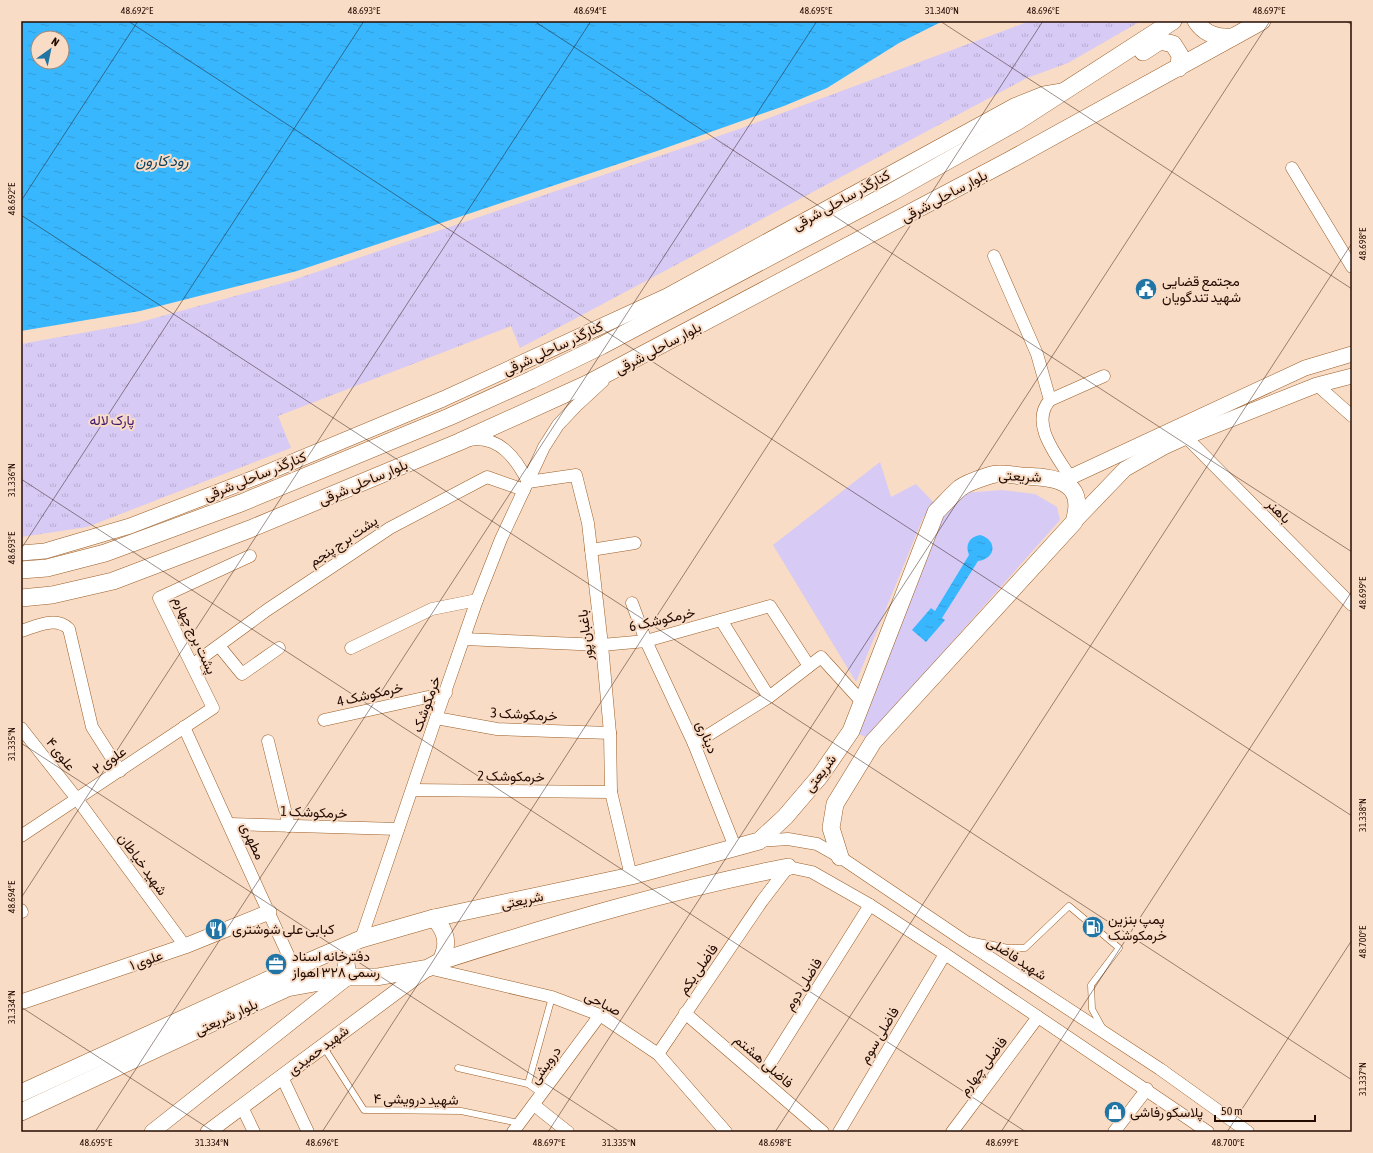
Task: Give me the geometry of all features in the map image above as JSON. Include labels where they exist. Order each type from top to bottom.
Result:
[{"type":"main road","name":"بلوار ساحلی شرقی","points":[[21,570],[47,568],[105,553],[234,506],[449,417],[531,380],[601,346],[892,192],[1018,121],[1079,80],[1173,21]]},
{"type":"main road","points":[[1196,21],[1206,33],[1219,38],[1233,37]]},
{"type":"main road","name":"بلوار ساحلی شرقی","points":[[21,598],[52,595],[113,581],[250,529],[459,442],[615,371],[1010,160],[1262,21]]},
{"type":"main road","points":[[1079,80],[1108,72],[1160,41],[1172,44],[1178,49],[1181,61],[1179,68]]},
{"type":"main road","name":"شریعتی","points":[[434,918],[631,876],[759,841],[786,817],[820,776],[851,731],[936,512],[961,488],[993,474],[1066,479],[1076,499],[1078,511],[1074,522],[873,742],[835,804],[831,828],[840,857]]},
{"type":"main road","points":[[434,965],[578,918],[742,876],[788,867]]},
{"type":"main road","points":[[434,918],[442,927],[446,938],[446,950],[434,965]]},
{"type":"main road","name":"بلوار شریعتی","points":[[21,1093],[294,968],[355,942],[434,918]]},
{"type":"main road","points":[[348,977],[346,963],[355,942]]},
{"type":"main road","name":"بلوار شریعتی","points":[[21,1112],[287,988],[348,977],[377,976],[434,965]]},
{"type":"street","name":"کنارگذر ساحلی شرقی","points":[[21,553],[45,551],[130,526],[260,475],[443,399],[524,360],[667,296],[1014,106],[1044,94],[1062,91]]},
{"type":"street","points":[[1292,168],[1352,267]]},
{"type":"street","points":[[994,256],[1037,354],[1050,400]]},
{"type":"street","points":[[1104,376],[1050,400],[1044,407],[1042,416],[1043,425],[1049,444],[1066,479],[1306,368],[1352,354]]},
{"type":"street","points":[[524,360],[531,380]]},
{"type":"street","points":[[1306,368],[1317,385],[1352,416]]},
{"type":"street","name":"خرمکوشک","points":[[355,942],[398,829],[477,600],[501,539],[544,447],[558,425],[576,406],[615,371]]},
{"type":"street","name":"شریعتی","points":[[1074,522],[1125,469],[1186,437],[1317,385],[1352,376]]},
{"type":"street","name":"باهنر","points":[[1186,437],[1352,605]]},
{"type":"street","points":[[459,442],[477,439],[496,443],[511,453],[526,486]]},
{"type":"street","name":"باغبان پور","points":[[526,486],[576,475],[588,524],[602,645],[610,733],[611,792],[631,876]]},
{"type":"street","name":"پشت برج پنجم","points":[[192,665],[267,610],[390,528],[487,477],[526,486]]},
{"type":"street","points":[[591,550],[635,543]]},
{"type":"street","name":"پشت برج چهارم","points":[[213,708],[160,598],[250,556]]},
{"type":"street","points":[[351,648],[432,609],[477,600]]},
{"type":"street","name":"دیناری","points":[[632,603],[646,641],[694,744],[735,847]]},
{"type":"street","name":"خرمکوشک 6","points":[[464,639],[602,645],[646,641],[770,606],[809,666]]},
{"type":"street","points":[[721,620],[769,697]]},
{"type":"street","points":[[21,631],[55,622],[64,624],[69,629],[92,727],[120,771]]},
{"type":"street","points":[[219,646],[242,674],[279,648]]},
{"type":"street","points":[[694,744],[769,697],[820,657],[862,702]]},
{"type":"street","name":"خرمکوشک 4","points":[[324,720],[446,692]]},
{"type":"street","name":"علوی ۲","points":[[21,836],[213,708]]},
{"type":"street","name":"خرمکوشک 3","points":[[436,718],[497,729],[610,733]]},
{"type":"street","name":"مطهری","points":[[184,727],[294,968]]},
{"type":"street","name":"علوی ۴","points":[[21,728],[77,799]]},
{"type":"street","points":[[268,741],[289,826]]},
{"type":"street","name":"خرمکوشک 2","points":[[412,790],[611,792]]},
{"type":"street","name":"شهید خیاطان","points":[[77,799],[185,946]]},
{"type":"street","name":"خرمکوشک 1","points":[[229,824],[398,829]]},
{"type":"street","name":"شهید فاضلی","points":[[759,841],[788,839],[817,844],[840,857],[1202,1098],[1248,1132]]},
{"type":"street","points":[[788,867],[812,872],[870,905],[1148,1089],[1208,1132]]},
{"type":"street","name":"فاضلی یکم","points":[[658,1054],[762,900],[788,867]]},
{"type":"street","points":[[742,876],[759,879],[763,884],[764,891],[762,900]]},
{"type":"street","name":"فاضلی دوم","points":[[761,1078],[870,905]]},
{"type":"street","name":"علوی ۱","points":[[21,1002],[185,946],[269,912]]},
{"type":"street","name":"فاضلی سوم","points":[[839,1132],[945,954]]},
{"type":"street","name":"صباحی","points":[[434,965],[552,997],[600,1016],[658,1054],[726,1132]]},
{"type":"street","name":"شهید حمیدی","points":[[208,1132],[434,965]]},
{"type":"street","points":[[152,1132],[348,977]]},
{"type":"street","name":"فاضلی هشتم","points":[[685,1014],[823,1132]]},
{"type":"street","name":"درویشی","points":[[516,1128],[600,1016]]},
{"type":"street","name":"فاضلی چهارم","points":[[952,1132],[1038,1017]]},
{"type":"street","points":[[282,1077],[308,1132]]},
{"type":"street","points":[[1114,1132],[1148,1089]]},
{"type":"street","points":[[534,1105],[568,1132]]},
{"type":"street","points":[[242,1107],[254,1132]]},
{"type":"lane","points":[[960,938],[1008,948],[1025,948],[1069,906],[1119,948],[1091,985],[1092,1009],[1106,1034]]},
{"type":"lane","points":[[528,1084],[552,997]]},
{"type":"lane","name":"شهید درویشی ۴","points":[[323,1046],[364,1110],[461,1112],[516,1128]]},
{"type":"lane","points":[[458,1068],[528,1084],[542,1094]]},
{"type":"green space","name":"پارک لاله","points":[[1030,21],[1141,21],[1068,63],[1027,78],[520,348],[511,326],[278,416],[291,448],[87,527],[21,537],[21,344],[137,323],[290,281],[742,128]]},
{"type":"green space","points":[[880,462],[891,497],[916,484],[934,503],[923,518],[856,682],[773,545]]},
{"type":"green space","points":[[1002,490],[1035,494],[1057,507],[1060,520],[867,738],[857,733],[941,517],[964,493]]},
{"type":"water","name":"رود کارون","points":[[21,21],[943,21],[899,43],[827,88],[784,106],[657,151],[297,271],[140,311],[21,331]]},
{"type":"water","points":[[980,535],[986,537],[990,541],[992,545],[991,553],[984,560],[978,561],[942,618],[945,620],[926,642],[912,630],[931,608],[935,611],[969,555],[967,548],[969,542],[976,536]]},
{"type":"place","name":"مجتمع قضایی شهید تندگویان","points":[[1146,289]]},
{"type":"place","name":"پمپ بنزین خرمکوشک","points":[[1093,927]]},
{"type":"place","name":"کبابی علی شوشتری","points":[[216,929]]},
{"type":"place","name":"دفترخانه اسناد رسمی ۳۲۸ اهواز","points":[[276,964]]},
{"type":"place","name":"پلاسکو رفاشی","points":[[1115,1112]]}]
